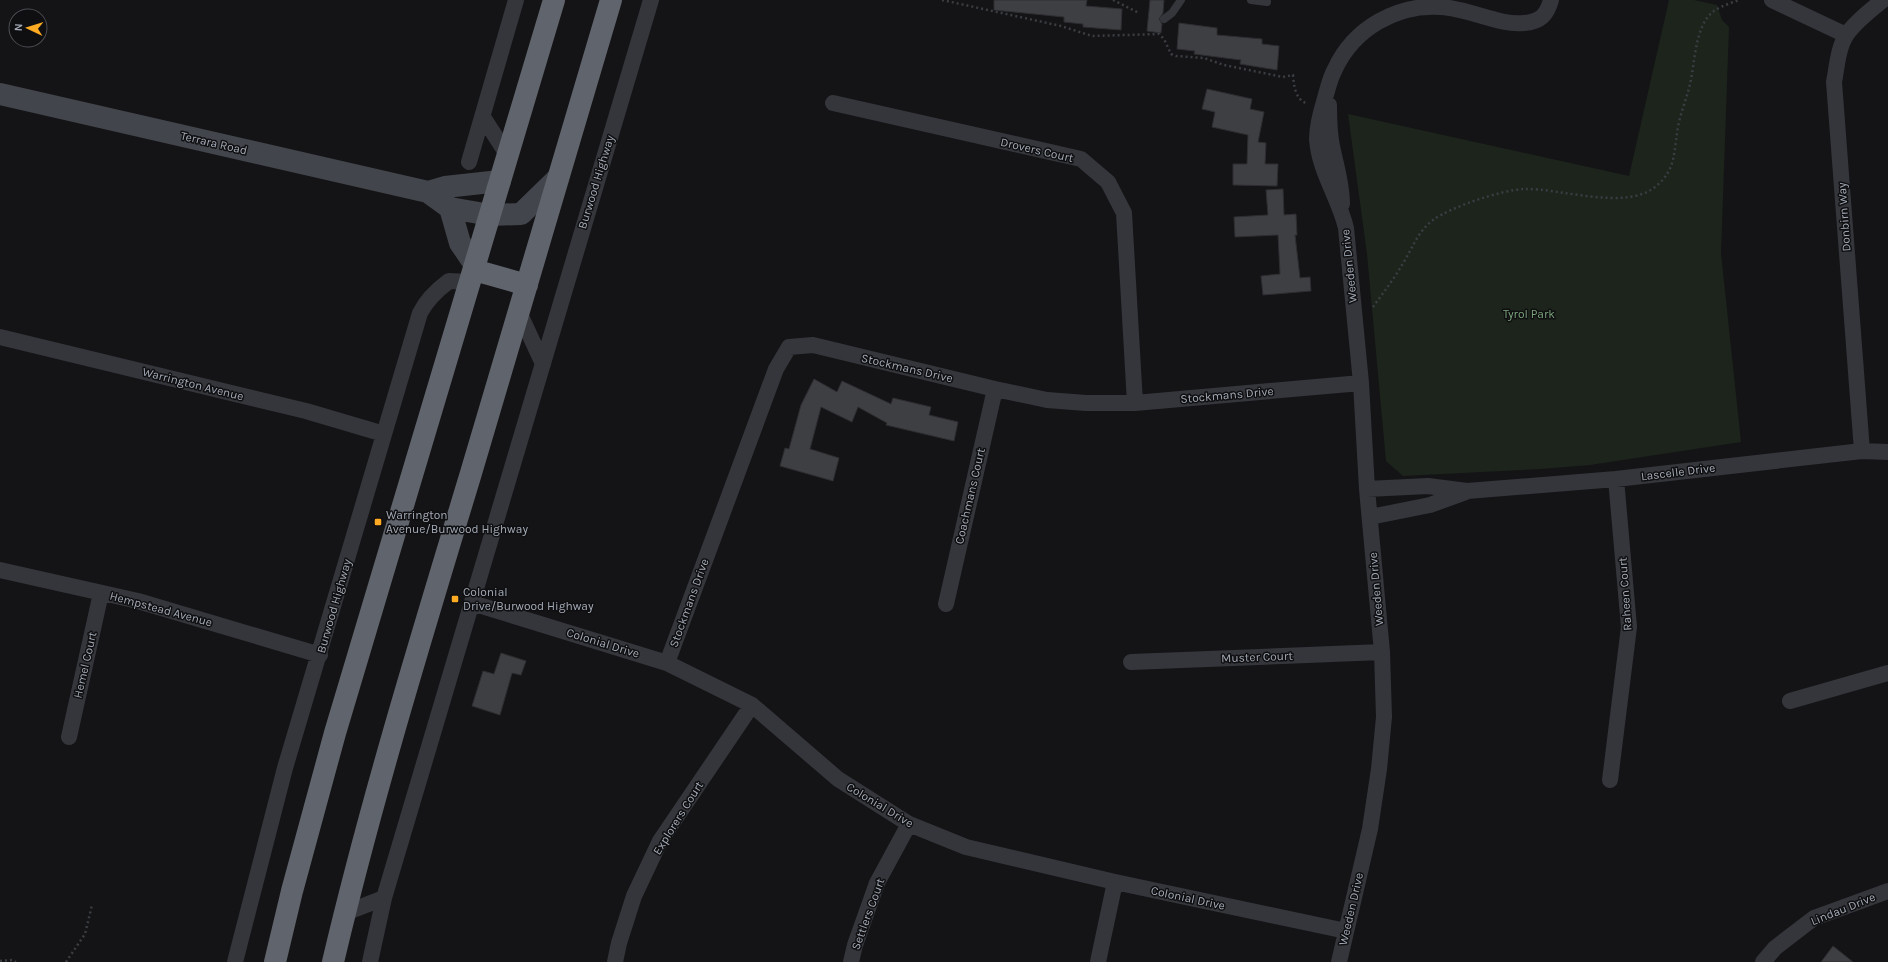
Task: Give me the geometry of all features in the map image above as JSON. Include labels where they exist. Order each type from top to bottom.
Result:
[{"type":"highway","points":[[276,962],[292,891],[335,733],[554,0]]},
{"type":"highway","points":[[333,962],[345,913],[435,592],[610,0]]},
{"type":"highway","points":[[473,272],[527,285]]},
{"type":"street","points":[[469,162],[516,0]]},
{"type":"street","name":"Burwood Highway","points":[[370,962],[384,898],[651,0]]},
{"type":"street","name":"Weeden Drive","points":[[1339,962],[1370,829],[1380,769],[1384,717],[1382,652],[1367,489],[1361,383],[1346,228],[1342,213],[1322,167],[1317,140],[1317,128],[1335,68],[1360,34],[1375,22],[1403,11],[1418,8],[1440,7],[1523,24],[1537,21],[1542,18],[1548,10],[1551,0]]},
{"type":"street","points":[[1772,0],[1846,34]]},
{"type":"street","name":"Donbirn Way","points":[[1862,451],[1834,82],[1838,57],[1846,34],[1883,0]]},
{"type":"street","name":"Terrara Road","points":[[0,94],[428,192],[450,208],[490,215],[521,214],[558,178]]},
{"type":"street","name":"Drovers Court","points":[[833,103],[1081,159],[1108,182],[1124,213],[1135,403]]},
{"type":"street","points":[[483,117],[508,156]]},
{"type":"street","name":"Terrara Road","points":[[428,192],[445,187],[500,181]]},
{"type":"street","points":[[450,208],[460,243],[473,272]]},
{"type":"street","name":"Burwood Highway","points":[[235,962],[285,768],[320,655],[418,318],[425,303],[436,291],[449,281],[473,272]]},
{"type":"street","points":[[519,312],[543,364]]},
{"type":"street","name":"Warrington Avenue","points":[[0,337],[306,411],[384,434]]},
{"type":"street","name":"Stockmans Drive","points":[[667,662],[776,369],[789,347],[813,346],[1047,400],[1086,403],[1135,403],[1361,383]]},
{"type":"street","name":"Coachmans Court","points":[[946,604],[995,389]]},
{"type":"street","name":"Lascelle Drive","points":[[1367,489],[1428,486],[1467,491],[1616,479],[1862,451],[1888,452]]},
{"type":"street","name":"Raheen Court","points":[[1610,780],[1629,627],[1616,479]]},
{"type":"street","name":"Lascelle Drive","points":[[1370,517],[1430,505],[1467,491]]},
{"type":"street","name":"Hempstead Avenue","points":[[0,570],[138,601],[320,655]]},
{"type":"street","name":"Hemel Court","points":[[69,737],[101,593]]},
{"type":"street","name":"Colonial Drive","points":[[472,603],[667,662],[752,705],[838,780],[909,824],[966,847],[1116,882],[1346,931]]},
{"type":"street","name":"Muster Court","points":[[1131,662],[1382,652]]},
{"type":"street","points":[[1790,700],[1888,673]]},
{"type":"street","name":"Explorers Court","points":[[615,962],[619,943],[634,896],[660,841],[752,705]]},
{"type":"street","name":"Settlers Court","points":[[851,962],[855,944],[877,883],[909,824]]},
{"type":"street","points":[[1098,962],[1116,882]]},
{"type":"street","name":"Lindau Drive","points":[[1763,962],[1775,948],[1814,918],[1888,891]]},
{"type":"street","points":[[345,913],[384,898]]},
{"type":"lane","points":[[1164,19],[1172,13],[1182,0]]},
{"type":"lane","points":[[1251,0],[1267,2]]},
{"type":"path","points":[[942,0],[1061,26],[1092,36],[1159,34],[1164,39],[1171,54],[1176,56],[1204,58],[1224,65],[1283,77],[1293,75],[1298,96],[1301,102],[1306,104]]},
{"type":"path","points":[[1113,0],[1139,13]]},
{"type":"path","points":[[1373,307],[1402,265],[1422,230],[1433,220],[1459,208],[1489,196],[1523,189],[1615,198],[1637,196],[1653,189],[1665,178],[1673,164],[1679,122],[1690,85],[1702,28],[1714,11],[1739,0]]},
{"type":"path","points":[[66,962],[85,934],[92,905]]},
{"type":"path","points":[[0,961],[12,960],[16,962]]},
{"type":"green space","name":"Tyrol Park","points":[[1669,0],[1694,0],[1717,5],[1722,20],[1729,27],[1721,253],[1741,442],[1590,465],[1403,476],[1386,461],[1367,254],[1348,114],[1629,176]]},
{"type":"building","points":[[994,0],[1087,0],[1086,6],[1122,9],[1121,30],[1083,27],[1083,24],[1064,22],[1064,17],[994,10]]},
{"type":"building","points":[[1150,0],[1164,0],[1163,13],[1159,19],[1162,24],[1161,33],[1147,31]]},
{"type":"building","points":[[1179,23],[1217,28],[1217,35],[1262,39],[1262,44],[1279,46],[1277,70],[1240,64],[1241,60],[1194,54],[1195,51],[1177,49]]},
{"type":"building","points":[[1207,89],[1252,99],[1250,109],[1264,112],[1258,142],[1266,143],[1265,164],[1278,164],[1277,186],[1233,185],[1233,164],[1247,164],[1248,135],[1212,127],[1215,112],[1202,109]]},
{"type":"building","points":[[1283,189],[1284,215],[1296,214],[1297,235],[1295,235],[1300,278],[1310,277],[1311,291],[1263,295],[1261,276],[1280,274],[1278,235],[1235,237],[1234,217],[1268,215],[1266,190]]},
{"type":"building","points":[[814,379],[837,392],[842,381],[891,404],[893,398],[931,407],[929,415],[958,422],[954,441],[886,425],[887,423],[858,407],[852,422],[821,407],[810,449],[839,458],[833,481],[780,466],[785,448],[789,449],[801,405]]},
{"type":"building","points":[[501,653],[526,661],[521,675],[512,673],[500,715],[472,706],[483,671],[494,674]]},
{"type":"building","points":[[1833,946],[1853,962],[1821,962]]},
{"type":"place","name":"Warrington Avenue/Burwood Highway","points":[[378,522]]},
{"type":"place","name":"Colonial Drive/Burwood Highway","points":[[455,599]]}]
